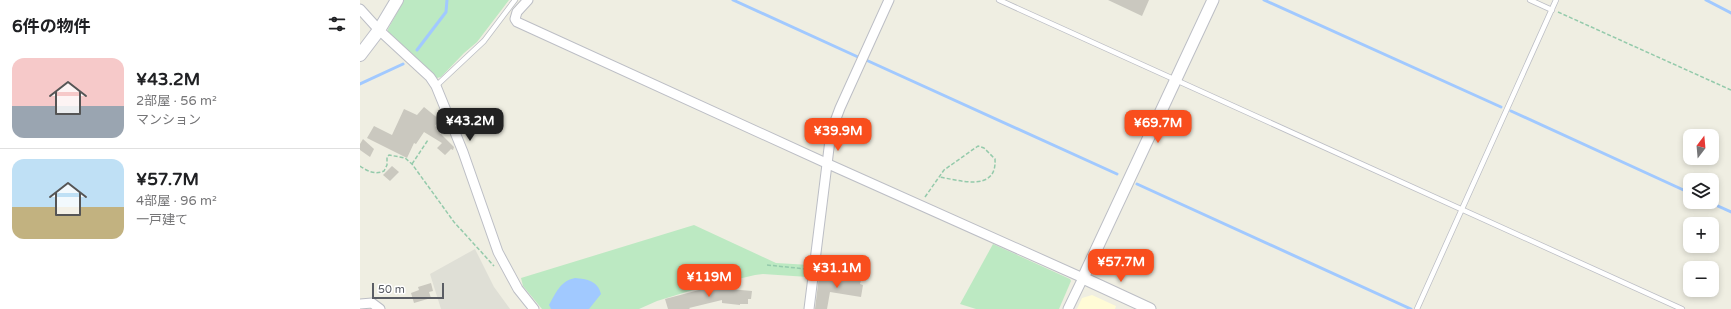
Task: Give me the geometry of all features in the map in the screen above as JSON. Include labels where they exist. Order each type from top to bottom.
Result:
[{"type":"main road","points":[[360,55],[379,30],[397,0]]},
{"type":"street","points":[[528,0],[515,16],[517,22],[1150,309]]},
{"type":"street","points":[[809,309],[830,138],[835,119],[890,0]]},
{"type":"street","points":[[1068,309],[1213,0]]},
{"type":"street","points":[[360,9],[379,30],[430,77],[436,86],[463,152],[498,252],[518,289],[534,309]]},
{"type":"street","points":[[360,304],[372,303],[380,309]]},
{"type":"lane","points":[[436,86],[484,41],[515,0]]},
{"type":"lane","points":[[999,0],[1682,309]]},
{"type":"lane","points":[[1530,0],[1552,10]]},
{"type":"lane","points":[[1417,309],[1556,0]]},
{"type":"path","points":[[1552,10],[1731,90]]},
{"type":"path","points":[[412,164],[428,140]]},
{"type":"path","points":[[921,206],[939,177],[944,170],[978,146],[984,148],[995,159],[993,173],[987,179],[980,182],[939,177]]},
{"type":"path","points":[[360,166],[368,171],[380,173],[384,171],[388,165],[387,157],[389,155],[405,158],[412,164],[454,222],[495,267]]},
{"type":"path","points":[[767,265],[814,270]]},
{"type":"shaded area","points":[[475,249],[494,287],[510,309],[441,309],[430,274]]},
{"type":"shaded area","points":[[1092,295],[1116,306],[1115,309],[1077,309],[1082,298]]},
{"type":"green space","points":[[404,0],[509,0],[477,42],[441,77],[437,78],[388,32],[388,29]]},
{"type":"green space","points":[[694,225],[776,263],[810,265],[808,277],[763,274],[755,275],[696,289],[657,301],[639,309],[542,309],[523,286],[521,278]]},
{"type":"green space","points":[[993,244],[1070,279],[1071,281],[1059,309],[976,309],[960,304]]},
{"type":"water","points":[[575,278],[588,280],[595,283],[601,294],[589,309],[551,309],[549,305],[559,288],[566,282]]},
{"type":"building","points":[[1108,0],[1149,0],[1142,16]]},
{"type":"building","points":[[424,107],[440,120],[435,126],[442,130],[440,133],[454,147],[453,150],[451,149],[445,155],[437,148],[442,143],[424,132],[416,144],[414,143],[407,158],[367,138],[374,126],[392,135],[404,109],[417,115]]},
{"type":"building","points":[[363,139],[374,149],[370,157],[360,150],[360,144]]},
{"type":"building","points":[[392,166],[399,172],[390,181],[383,175]]},
{"type":"building","points":[[851,274],[862,276],[860,284],[863,285],[861,297],[830,292],[827,309],[815,309],[819,276],[850,281]]},
{"type":"building","points":[[431,283],[433,291],[429,292],[431,298],[414,303],[411,293],[419,290],[418,287]]},
{"type":"building","points":[[718,285],[719,288],[752,291],[751,299],[748,299],[748,304],[740,305],[722,303],[722,300],[689,308],[690,309],[668,309],[665,299]]},
{"type":"waterway","points":[[417,50],[446,12],[447,0]]},
{"type":"waterway","points":[[733,0],[858,57]]},
{"type":"waterway","points":[[1264,0],[1501,107]]},
{"type":"waterway","points":[[1706,0],[1731,13]]},
{"type":"waterway","points":[[866,60],[1117,174]]},
{"type":"waterway","points":[[360,84],[403,64]]},
{"type":"waterway","points":[[1511,111],[1683,190]]},
{"type":"waterway","points":[[1137,184],[1411,309]]},
{"type":"waterway","points":[[1719,207],[1731,212]]}]
